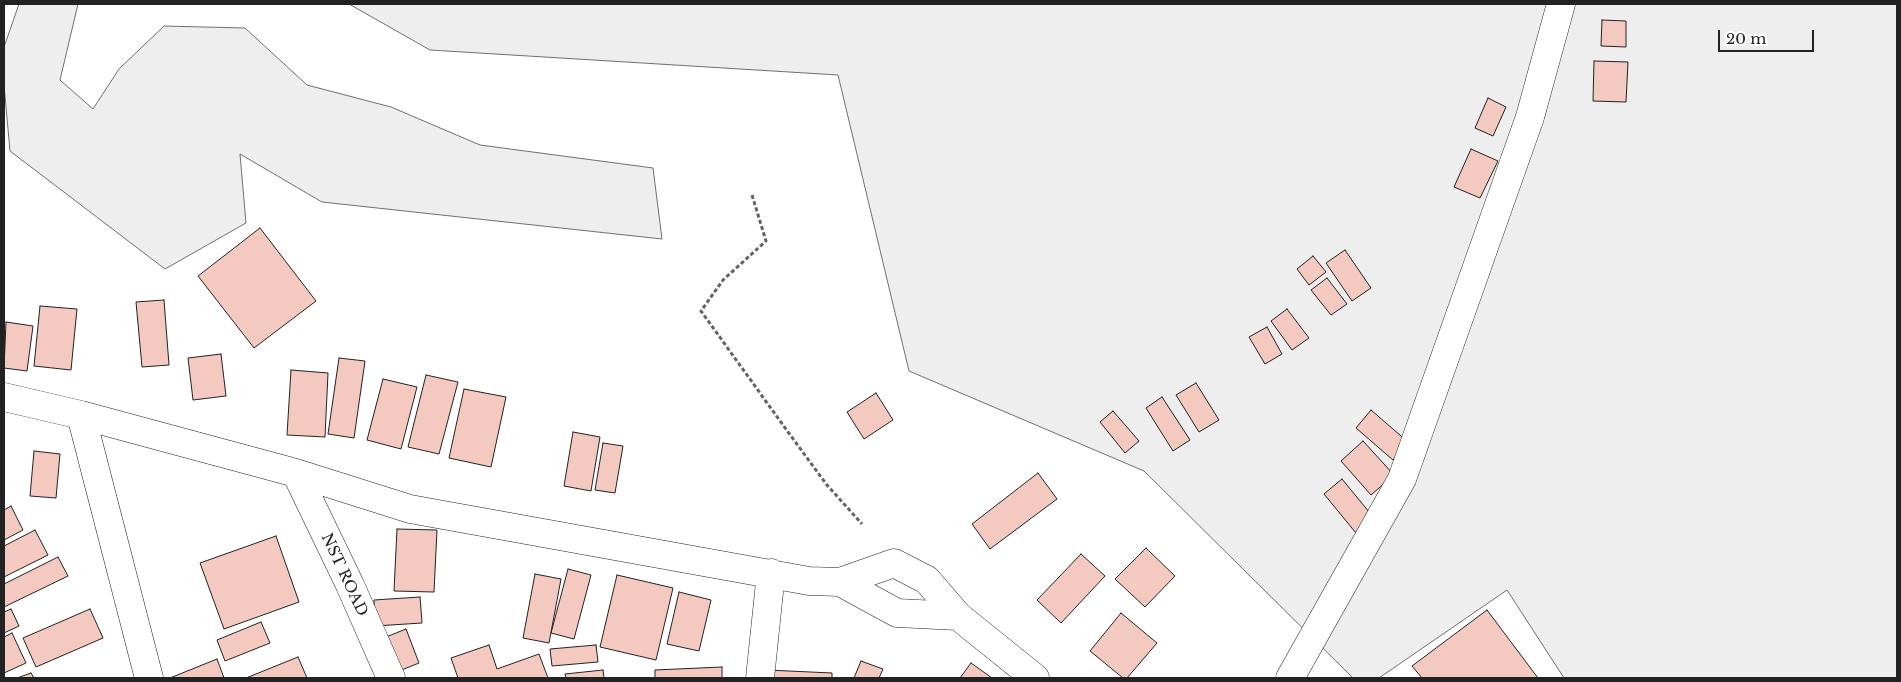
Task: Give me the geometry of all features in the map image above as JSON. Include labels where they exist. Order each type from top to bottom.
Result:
[{"type":"street","points":[[1290,678],[1402,479],[1530,117],[1561,4]]},
{"type":"street","points":[[4,397],[81,415],[296,473],[410,509],[809,581],[840,582],[894,563],[927,580],[958,616],[1035,678]]},
{"type":"street","points":[[81,415],[149,678]]},
{"type":"street","name":"NST ROAD","points":[[296,473],[350,585],[391,678]]},
{"type":"street","points":[[760,678],[772,573]]},
{"type":"street","points":[[840,582],[896,614],[958,616]]},
{"type":"path","points":[[752,195],[766,241],[723,280],[701,310],[827,485],[862,524]]},
{"type":"shaded area","points":[[19,4],[78,4],[60,80],[93,109],[119,69],[164,26],[245,28],[307,85],[391,107],[480,145],[653,168],[662,239],[322,202],[240,154],[246,223],[165,269],[10,151],[4,85],[4,47]]},
{"type":"shaded area","points":[[349,4],[1897,4],[1897,678],[1564,678],[1507,590],[1379,678],[1353,678],[1144,471],[909,371],[838,75],[430,50]]},
{"type":"building","points":[[1602,20],[1626,21],[1626,47],[1601,46]]},
{"type":"building","points":[[1594,61],[1628,62],[1626,102],[1593,101]]},
{"type":"building","points":[[1488,98],[1506,107],[1493,136],[1475,128]]},
{"type":"building","points":[[1471,149],[1498,161],[1480,198],[1454,187]]},
{"type":"building","points":[[260,228],[316,301],[254,348],[198,276]]},
{"type":"building","points":[[1345,250],[1371,288],[1352,301],[1326,263]]},
{"type":"building","points":[[1313,256],[1326,272],[1309,285],[1297,269]]},
{"type":"building","points":[[1327,278],[1347,304],[1331,315],[1311,290]]},
{"type":"building","points":[[164,300],[169,365],[142,367],[136,302]]},
{"type":"building","points":[[40,306],[77,309],[71,370],[34,366]]},
{"type":"building","points":[[1287,309],[1309,338],[1292,350],[1271,321]]},
{"type":"building","points":[[6,322],[33,326],[27,371],[4,368]]},
{"type":"building","points":[[1267,327],[1282,354],[1265,364],[1249,337]]},
{"type":"building","points":[[221,354],[226,396],[193,400],[188,358]]},
{"type":"building","points":[[339,358],[365,361],[354,438],[328,434]]},
{"type":"building","points":[[291,370],[328,373],[325,437],[287,435]]},
{"type":"building","points":[[426,375],[458,382],[439,454],[408,447]]},
{"type":"building","points":[[383,379],[417,387],[401,449],[367,440]]},
{"type":"building","points":[[1196,383],[1219,420],[1199,432],[1176,395]]},
{"type":"building","points":[[464,389],[506,397],[491,467],[449,458]]},
{"type":"building","points":[[876,393],[893,420],[864,439],[847,412]]},
{"type":"building","points":[[1162,397],[1190,440],[1173,451],[1146,408]]},
{"type":"building","points":[[1371,410],[1408,442],[1393,460],[1356,428]]},
{"type":"building","points":[[1113,411],[1139,441],[1125,453],[1100,422]]},
{"type":"building","points":[[573,432],[600,437],[591,491],[564,486]]},
{"type":"building","points":[[1363,441],[1394,475],[1371,495],[1341,461]]},
{"type":"building","points":[[603,443],[623,446],[615,493],[595,490]]},
{"type":"building","points":[[34,451],[60,454],[56,498],[30,496]]},
{"type":"building","points":[[1038,473],[1057,499],[990,549],[972,524]]},
{"type":"building","points":[[1342,479],[1374,518],[1356,533],[1324,494]]},
{"type":"building","points":[[11,506],[23,530],[4,540],[4,510]]},
{"type":"building","points":[[397,529],[437,530],[434,592],[394,591]]},
{"type":"building","points":[[35,530],[48,555],[4,577],[4,546]]},
{"type":"building","points":[[276,536],[299,602],[224,629],[200,563]]},
{"type":"building","points":[[1146,548],[1175,576],[1145,607],[1115,579]]},
{"type":"building","points":[[1081,554],[1105,576],[1061,623],[1037,600]]},
{"type":"building","points":[[58,557],[68,576],[4,607],[4,584]]},
{"type":"building","points":[[568,569],[591,575],[574,639],[551,633]]},
{"type":"building","points":[[535,574],[561,579],[549,643],[523,638]]},
{"type":"building","points":[[617,575],[673,588],[656,660],[600,647]]},
{"type":"building","points":[[679,592],[711,600],[699,651],[667,644]]},
{"type":"building","points":[[420,597],[422,623],[375,626],[374,600]]},
{"type":"building","points":[[11,609],[19,626],[4,633],[4,612]]},
{"type":"building","points":[[90,609],[103,638],[36,667],[23,638]]},
{"type":"building","points":[[1487,610],[1538,678],[1422,678],[1412,666]]},
{"type":"building","points":[[1121,613],[1157,643],[1127,678],[1123,678],[1090,651]]},
{"type":"building","points":[[261,622],[270,643],[225,661],[217,640]]},
{"type":"building","points":[[406,629],[419,663],[394,673],[381,639]]},
{"type":"building","points":[[12,633],[26,663],[4,673],[4,637]]},
{"type":"building","points":[[489,645],[497,669],[539,654],[548,678],[458,678],[451,658]]},
{"type":"building","points":[[596,645],[598,662],[552,666],[550,649]]},
{"type":"building","points":[[298,657],[307,678],[246,678]]},
{"type":"building","points":[[217,659],[224,678],[170,678]]},
{"type":"building","points":[[861,661],[883,669],[879,678],[854,678]]},
{"type":"building","points":[[971,663],[992,678],[960,678]]},
{"type":"building","points":[[722,667],[722,678],[655,678],[655,670]]},
{"type":"building","points":[[603,670],[604,678],[566,678],[565,674]]},
{"type":"building","points":[[767,670],[832,673],[832,678],[766,678]]},
{"type":"building","points":[[31,673],[34,678],[17,678]]}]
